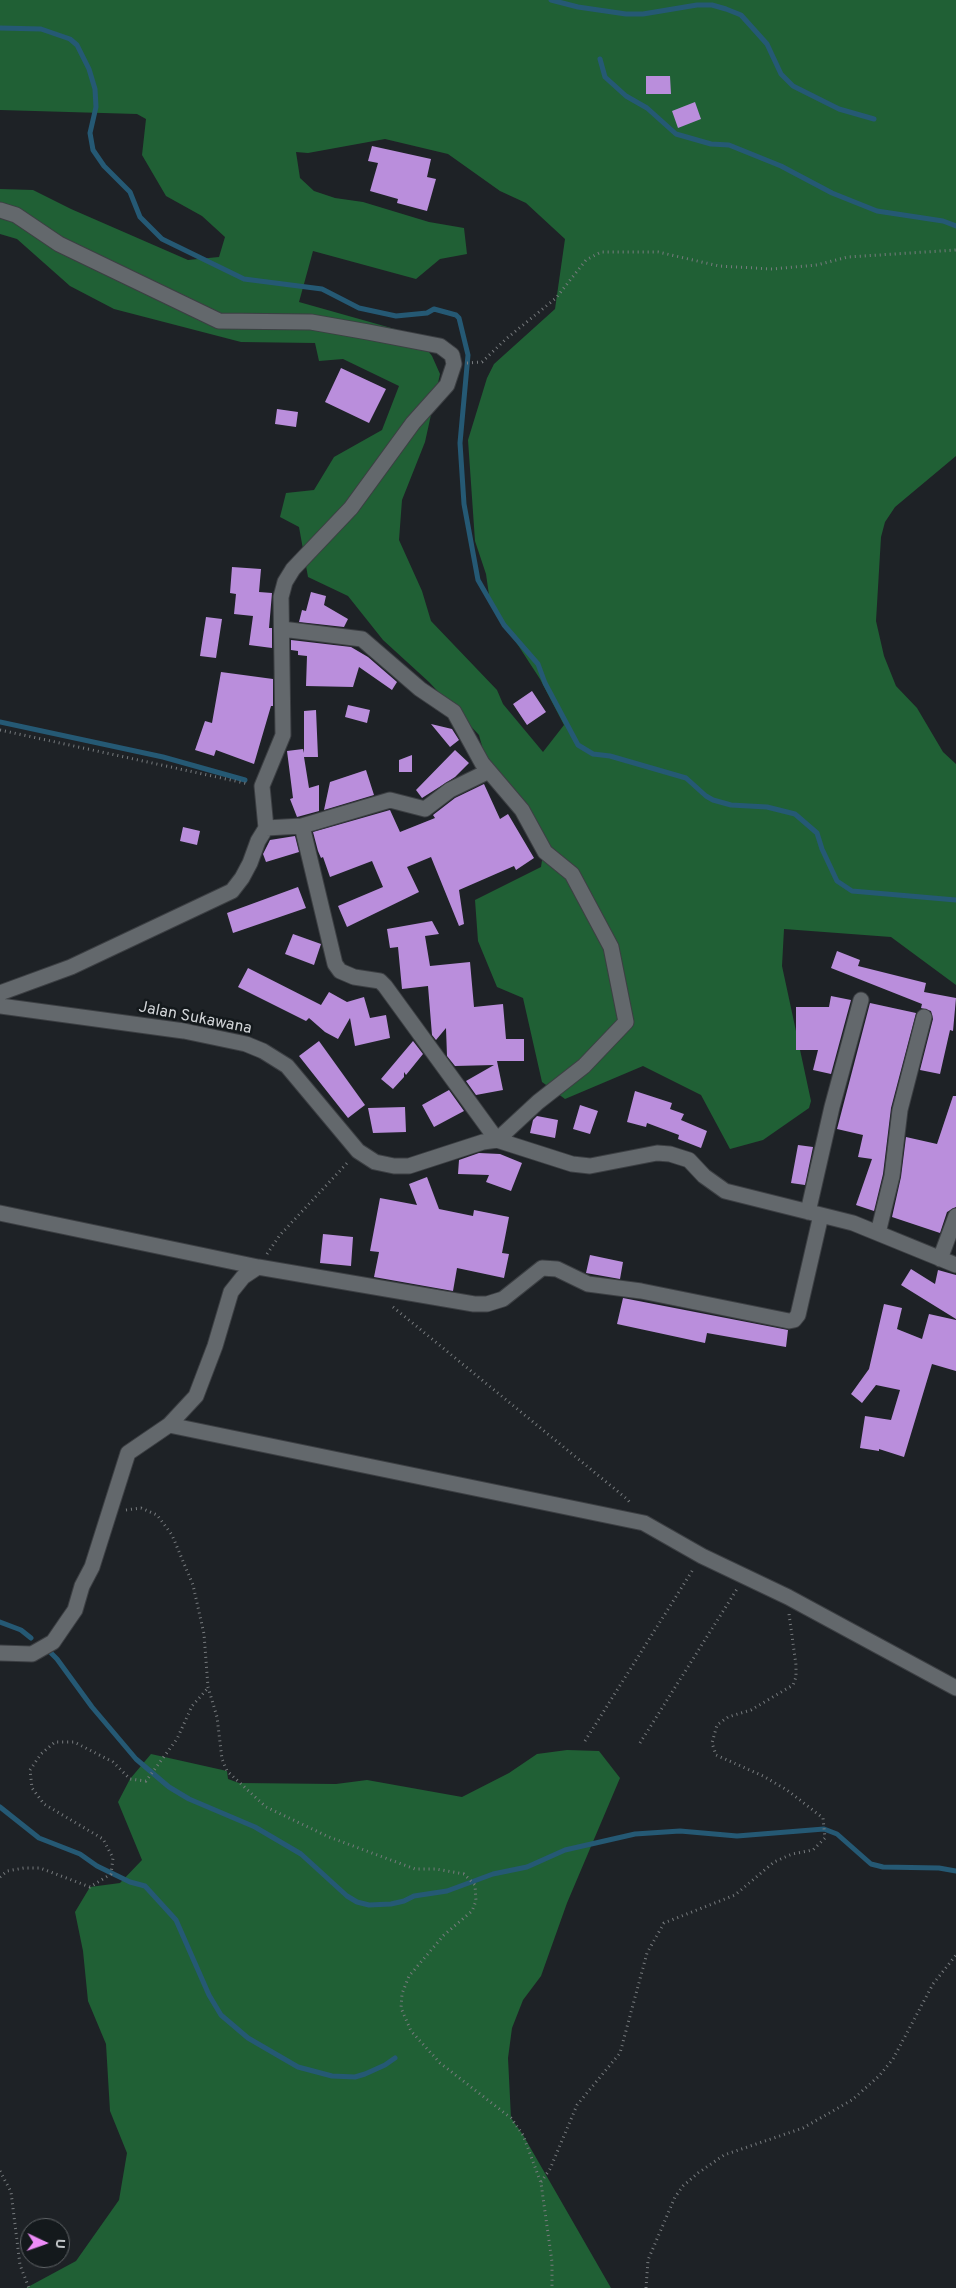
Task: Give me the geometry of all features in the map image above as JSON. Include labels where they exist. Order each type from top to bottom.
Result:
[{"type":"street","points":[[0,210],[16,214],[59,244],[219,321],[311,322],[359,330],[440,346],[452,355],[454,364],[447,385],[413,423],[351,508],[293,568],[285,582],[281,597],[283,735],[262,786],[266,828],[250,863],[232,891],[72,967],[0,993]]},
{"type":"street","points":[[282,629],[362,639],[420,689],[454,712],[482,763],[522,810],[544,852],[572,874],[611,947],[626,1022],[584,1066],[538,1102],[497,1140]]},
{"type":"street","points":[[266,828],[302,826],[390,800],[425,809],[450,790],[489,771]]},
{"type":"street","points":[[302,826],[335,964],[340,971],[354,977],[380,981],[385,986],[497,1140],[572,1164],[590,1166],[657,1152],[670,1154],[689,1160],[704,1176],[725,1191],[853,1223],[956,1265]]},
{"type":"street","points":[[0,1213],[258,1267],[474,1304],[487,1304],[503,1299],[542,1268],[558,1269],[588,1284],[641,1291],[789,1321],[794,1320],[798,1315],[832,1106],[861,1000]]},
{"type":"street","name":"Jalan Sukawana","points":[[0,1006],[184,1031],[246,1044],[263,1051],[287,1066],[358,1151],[375,1162],[394,1166],[409,1166],[483,1142],[497,1140]]},
{"type":"street","points":[[878,1233],[892,1176],[900,1110],[924,1017]]},
{"type":"street","points":[[940,1259],[956,1216]]},
{"type":"street","points":[[0,1654],[32,1654],[52,1642],[75,1610],[128,1452],[169,1425],[196,1396],[215,1346],[232,1292],[244,1277],[258,1267]]},
{"type":"street","points":[[169,1425],[644,1523],[702,1556],[788,1598],[956,1688]]},
{"type":"path","points":[[454,364],[482,362],[506,338],[556,298],[586,260],[601,252],[658,252],[719,266],[772,269],[817,265],[848,257],[956,250]]},
{"type":"path","points":[[0,730],[262,786]]},
{"type":"path","points":[[258,1267],[280,1235],[358,1151]]},
{"type":"path","points":[[392,1306],[627,1499],[644,1523]]},
{"type":"path","points":[[102,1533],[111,1520],[126,1510],[141,1508],[157,1515],[172,1536],[193,1585],[204,1634],[208,1687],[217,1717],[222,1759],[227,1771],[266,1807],[329,1837],[414,1869],[436,1869],[464,1874],[475,1885],[476,1901],[472,1911],[444,1935],[409,1976],[402,1994],[401,2008],[411,2031],[440,2063],[511,2118],[523,2135],[541,2182],[552,2262],[552,2288]]},
{"type":"path","points":[[585,1742],[702,1556]]},
{"type":"path","points":[[640,1743],[745,1578]]},
{"type":"path","points":[[541,2182],[550,2169],[577,2105],[620,2052],[647,1953],[664,1923],[734,1895],[774,1862],[792,1854],[813,1850],[826,1838],[824,1818],[787,1790],[763,1776],[716,1755],[712,1743],[717,1725],[728,1717],[751,1710],[793,1685],[796,1677],[796,1665],[788,1598]]},
{"type":"path","points":[[0,1877],[7,1871],[40,1868],[90,1887],[111,1874],[113,1858],[103,1840],[44,1804],[32,1788],[30,1770],[40,1754],[56,1742],[74,1742],[113,1762],[130,1779],[146,1781],[177,1739],[192,1706],[208,1687]]},
{"type":"path","points":[[646,2288],[648,2260],[675,2197],[683,2186],[698,2172],[724,2155],[803,2128],[852,2100],[879,2076],[893,2059],[933,1984],[956,1955]]},
{"type":"path","points":[[0,2171],[11,2192],[20,2265],[30,2288]]},
{"type":"green space","points":[[0,0],[956,0],[956,456],[895,507],[885,522],[881,537],[876,621],[884,656],[896,686],[917,708],[943,752],[956,764],[956,985],[891,937],[784,929],[782,966],[811,1101],[809,1108],[763,1140],[730,1149],[701,1095],[643,1066],[565,1099],[542,1082],[523,998],[497,987],[478,941],[475,900],[541,867],[545,840],[485,757],[479,735],[429,682],[383,640],[348,596],[308,577],[299,527],[280,517],[286,493],[314,490],[334,457],[382,430],[399,386],[343,359],[319,361],[315,343],[241,342],[114,309],[70,286],[17,239],[0,234],[0,189],[33,190],[71,209],[188,260],[219,257],[225,237],[202,216],[166,196],[142,155],[146,119],[137,114],[0,110]],"holes":[[[385,139],[448,154],[500,191],[526,203],[565,239],[555,309],[494,364],[487,378],[468,440],[475,541],[486,574],[490,602],[540,679],[564,725],[543,752],[503,704],[497,690],[431,621],[422,591],[399,540],[402,500],[425,442],[440,374],[432,356],[416,335],[299,302],[313,251],[416,279],[440,259],[467,254],[464,228],[429,222],[363,202],[335,198],[314,191],[300,178],[296,152],[308,153]]]},
{"type":"green space","points":[[567,1750],[599,1751],[620,1778],[567,1903],[541,1976],[523,2000],[512,2028],[508,2058],[511,2118],[523,2135],[611,2288],[26,2288],[63,2268],[70,2268],[70,2264],[76,2261],[119,2200],[127,2153],[110,2111],[106,2044],[88,2001],[83,1951],[75,1912],[90,1887],[120,1883],[142,1860],[118,1802],[130,1779],[151,1754],[227,1771],[228,1779],[239,1783],[336,1784],[367,1780],[462,1797],[509,1773],[537,1754]]},
{"type":"building","points":[[646,76],[670,76],[671,94],[646,94]]},
{"type":"building","points":[[695,102],[701,119],[678,128],[672,111]]},
{"type":"building","points":[[372,146],[431,159],[427,177],[436,179],[427,211],[397,203],[398,199],[370,191],[378,163],[368,161]]},
{"type":"building","points":[[341,368],[386,389],[369,423],[325,402]]},
{"type":"building","points":[[277,409],[298,412],[296,427],[275,424]]},
{"type":"building","points":[[232,567],[261,569],[259,592],[272,593],[269,628],[272,628],[272,648],[249,645],[253,616],[234,614],[236,594],[230,593]]},
{"type":"building","points":[[311,592],[326,596],[324,605],[348,619],[344,627],[299,622],[302,610],[306,611]]},
{"type":"building","points":[[206,617],[222,619],[216,658],[200,656]]},
{"type":"building","points":[[291,640],[351,647],[368,657],[397,682],[392,690],[359,667],[353,687],[306,686],[307,656],[298,655],[298,651],[291,650]]},
{"type":"building","points":[[221,672],[273,679],[273,706],[271,706],[254,764],[216,750],[214,756],[195,750],[205,721],[212,723]]},
{"type":"building","points":[[532,691],[546,712],[527,725],[513,704]]},
{"type":"building","points":[[348,705],[370,710],[367,723],[345,717]]},
{"type":"building","points":[[316,710],[318,757],[304,757],[309,788],[319,785],[319,811],[297,817],[290,799],[293,798],[287,751],[303,749],[304,753],[304,711]]},
{"type":"building","points":[[431,724],[452,729],[459,740],[450,747]]},
{"type":"building","points":[[455,750],[469,763],[455,777],[422,798],[416,790]]},
{"type":"building","points":[[412,755],[412,772],[399,772],[399,760]]},
{"type":"building","points":[[366,770],[374,795],[324,810],[330,782]]},
{"type":"building","points":[[484,784],[500,819],[508,814],[534,858],[516,870],[514,866],[459,890],[464,924],[459,926],[431,857],[407,867],[419,892],[347,927],[338,906],[383,887],[372,861],[330,877],[323,857],[321,858],[318,851],[313,832],[390,810],[400,832],[435,818],[433,815],[455,798]]},
{"type":"building","points":[[183,827],[200,831],[197,845],[180,841]]},
{"type":"building","points":[[295,836],[299,852],[266,862],[263,854],[270,840]]},
{"type":"building","points":[[298,887],[306,908],[233,933],[227,913]]},
{"type":"building","points":[[432,921],[439,934],[425,936],[430,966],[470,962],[474,1007],[503,1004],[506,1039],[524,1039],[524,1061],[497,1061],[503,1090],[476,1095],[466,1081],[494,1065],[455,1066],[447,1056],[446,1028],[436,1040],[432,1035],[428,986],[402,989],[398,947],[390,948],[387,929]]},
{"type":"building","points":[[293,934],[321,944],[314,965],[285,954]]},
{"type":"building","points":[[837,951],[860,960],[858,966],[926,983],[924,992],[956,998],[953,1031],[950,1030],[940,1074],[920,1070],[933,1019],[931,1011],[921,1008],[922,1004],[831,968]]},
{"type":"building","points":[[248,968],[321,1005],[329,992],[347,1002],[364,997],[370,1018],[386,1015],[390,1038],[355,1046],[350,1018],[338,1039],[325,1032],[309,1018],[306,1021],[238,987]]},
{"type":"building","points":[[831,996],[851,1000],[831,1074],[813,1070],[818,1050],[796,1050],[796,1007],[829,1007]]},
{"type":"building","points":[[870,1003],[916,1013],[891,1108],[883,1174],[874,1211],[856,1205],[872,1159],[858,1157],[863,1135],[837,1129]]},
{"type":"building","points":[[319,1041],[365,1105],[348,1118],[299,1056]]},
{"type":"building","points":[[413,1041],[423,1054],[406,1075],[404,1072],[404,1077],[393,1089],[381,1079]]},
{"type":"building","points":[[449,1090],[464,1111],[434,1127],[422,1105]]},
{"type":"building","points":[[635,1091],[672,1103],[670,1109],[684,1114],[681,1120],[707,1131],[701,1148],[678,1139],[679,1135],[647,1123],[646,1127],[627,1122]]},
{"type":"building","points":[[953,1096],[956,1096],[956,1207],[947,1212],[940,1233],[892,1217],[901,1177],[906,1137],[937,1144]]},
{"type":"building","points":[[580,1105],[598,1111],[590,1134],[573,1129]]},
{"type":"building","points":[[405,1107],[406,1132],[373,1133],[368,1108]]},
{"type":"building","points":[[537,1116],[558,1120],[555,1138],[530,1133],[533,1120]]},
{"type":"building","points":[[798,1145],[813,1147],[805,1185],[791,1183]]},
{"type":"building","points":[[479,1153],[500,1154],[522,1163],[511,1191],[486,1182],[489,1175],[458,1174],[459,1160]]},
{"type":"building","points":[[427,1177],[439,1209],[473,1216],[474,1210],[509,1217],[502,1253],[509,1254],[504,1278],[457,1268],[453,1291],[374,1277],[379,1252],[370,1251],[380,1198],[417,1205],[409,1184]]},
{"type":"building","points":[[323,1234],[353,1237],[351,1266],[320,1263]]},
{"type":"building","points":[[590,1255],[623,1262],[620,1279],[586,1273]]},
{"type":"building","points":[[911,1269],[935,1284],[938,1270],[956,1275],[956,1319],[901,1285]]},
{"type":"building","points":[[623,1298],[788,1330],[786,1347],[707,1333],[705,1343],[617,1324]]},
{"type":"building","points":[[884,1304],[902,1308],[897,1329],[922,1339],[929,1314],[956,1320],[956,1371],[932,1364],[904,1457],[879,1449],[879,1451],[860,1448],[865,1416],[891,1420],[900,1390],[876,1385],[862,1403],[851,1394],[869,1369]]},
{"type":"waterway","points":[[551,0],[578,7],[626,14],[643,14],[697,5],[712,5],[726,9],[741,15],[767,44],[781,74],[793,86],[839,109],[874,119]]},
{"type":"waterway","points":[[0,28],[41,29],[70,39],[77,45],[89,69],[95,89],[96,107],[90,133],[93,150],[104,166],[130,192],[140,217],[162,239],[244,279],[322,289],[359,308],[396,316],[427,313],[434,309],[456,315],[459,318],[468,355],[460,443],[464,504],[478,580],[504,625],[538,664],[545,683],[578,745],[593,754],[610,756],[686,778],[713,800],[731,805],[767,807],[795,814],[817,833],[822,849],[837,881],[852,891],[956,900]]},
{"type":"waterway","points":[[600,59],[605,77],[626,96],[647,108],[676,134],[711,144],[729,145],[781,166],[832,193],[877,211],[943,221],[956,226]]},
{"type":"waterway","points":[[0,722],[163,757],[245,780]]},
{"type":"waterway","points":[[0,1622],[21,1630],[31,1638]]},
{"type":"waterway","points":[[48,1650],[57,1659],[92,1707],[136,1759],[169,1787],[189,1799],[255,1827],[301,1854],[347,1896],[357,1902],[369,1905],[391,1904],[414,1896],[447,1891],[493,1874],[527,1867],[565,1850],[635,1834],[680,1831],[737,1836],[824,1829],[837,1834],[871,1864],[883,1867],[939,1868],[956,1871]]},
{"type":"waterway","points":[[0,1807],[39,1838],[80,1854],[97,1866],[130,1882],[145,1886],[176,1920],[209,1995],[221,2015],[248,2038],[298,2067],[332,2076],[355,2077],[385,2065],[395,2058]]}]
